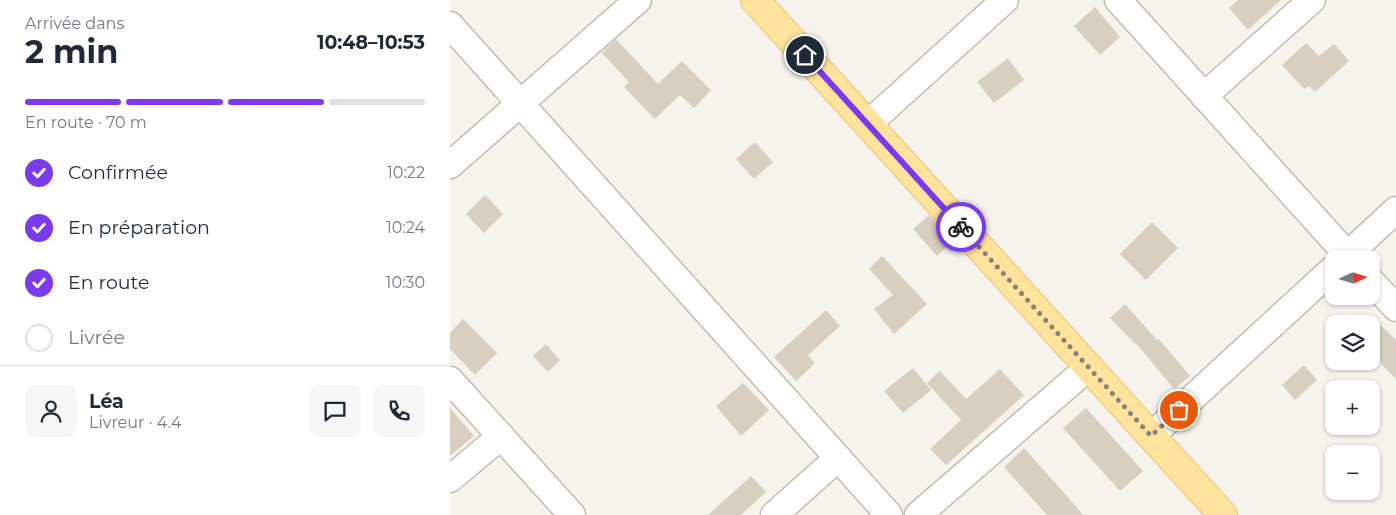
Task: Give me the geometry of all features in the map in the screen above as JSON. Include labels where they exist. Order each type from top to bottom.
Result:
[{"type":"main road","points":[[755,0],[1223,515]]},
{"type":"street","points":[[450,165],[638,0]]},
{"type":"street","points":[[868,124],[1005,0]]},
{"type":"street","points":[[1118,0],[1204,96],[1335,250]]},
{"type":"street","points":[[1204,96],[1312,0]]},
{"type":"street","points":[[450,25],[889,515]]},
{"type":"street","points":[[1354,250],[1396,210]]},
{"type":"street","points":[[1151,436],[1325,277]]},
{"type":"street","points":[[1380,291],[1396,308]]},
{"type":"street","points":[[918,515],[1089,367]]},
{"type":"street","points":[[450,380],[572,515]]},
{"type":"street","points":[[450,479],[501,436]]},
{"type":"street","points":[[774,515],[838,458]]},
{"type":"building","points":[[1238,0],[1281,0],[1248,30],[1229,8]]},
{"type":"building","points":[[1095,7],[1120,37],[1100,55],[1074,26]]},
{"type":"building","points":[[616,39],[658,84],[682,61],[711,90],[694,108],[680,95],[655,119],[624,87],[629,82],[602,53]]},
{"type":"building","points":[[1306,43],[1319,56],[1334,44],[1349,61],[1315,92],[1309,86],[1304,89],[1282,65]]},
{"type":"building","points":[[1008,58],[1024,80],[994,103],[977,82]]},
{"type":"building","points":[[755,142],[773,162],[754,179],[736,159]]},
{"type":"building","points":[[485,195],[503,214],[484,233],[466,214]]},
{"type":"building","points":[[929,215],[953,241],[937,256],[913,229]]},
{"type":"building","points":[[1152,222],[1178,248],[1146,280],[1120,254]]},
{"type":"building","points":[[882,256],[927,304],[894,334],[874,309],[893,295],[869,269]]},
{"type":"building","points":[[1125,304],[1157,340],[1159,339],[1190,376],[1174,389],[1136,343],[1110,318]]},
{"type":"building","points":[[826,310],[840,326],[808,355],[815,363],[796,381],[774,357]]},
{"type":"building","points":[[463,319],[497,353],[475,375],[450,349],[450,333]]},
{"type":"building","points":[[1380,325],[1396,340],[1396,379],[1380,363]]},
{"type":"building","points":[[546,344],[560,360],[548,372],[533,356]]},
{"type":"building","points":[[1304,365],[1317,380],[1295,400],[1282,385]]},
{"type":"building","points":[[913,368],[931,390],[903,413],[884,391]]},
{"type":"building","points":[[1000,369],[1024,395],[946,465],[930,449],[961,420],[927,383],[940,371],[966,399]]},
{"type":"building","points":[[743,383],[769,410],[741,436],[716,406]]},
{"type":"building","points":[[450,408],[474,436],[450,456]]},
{"type":"building","points":[[1086,408],[1143,471],[1120,491],[1063,428]]},
{"type":"building","points":[[1024,448],[1083,515],[1047,515],[1004,467]]},
{"type":"building","points":[[751,476],[766,492],[741,515],[708,515]]},
{"type":"way so far","points":[[961,227],[1151,436],[1179,410]]},
{"type":"route","points":[[805,55],[961,227]]}]
